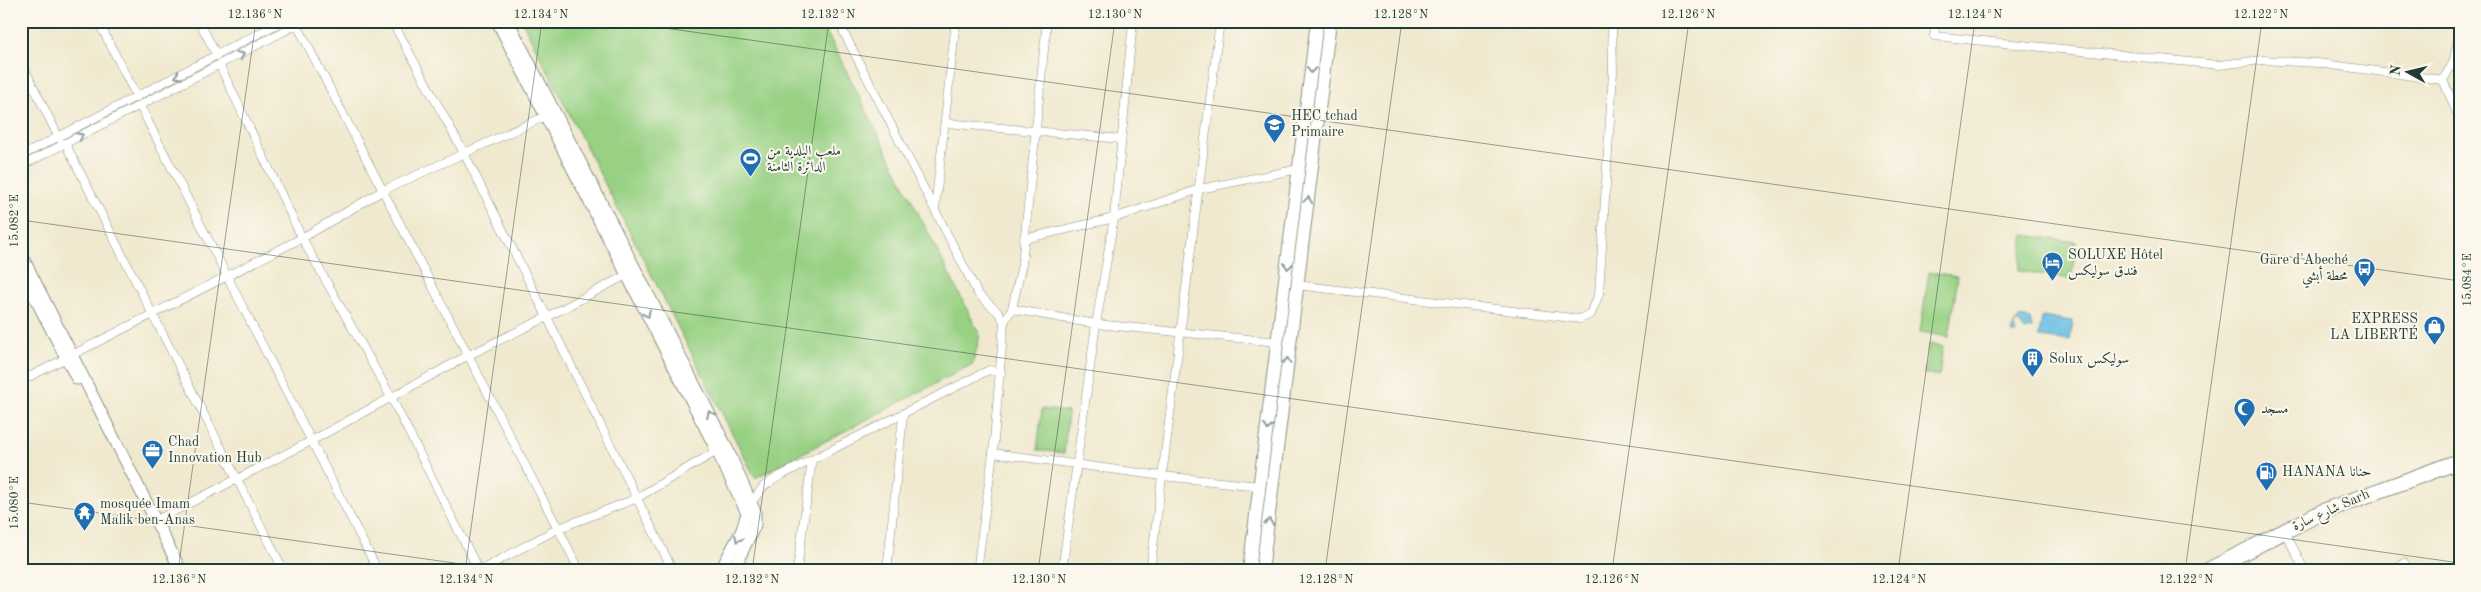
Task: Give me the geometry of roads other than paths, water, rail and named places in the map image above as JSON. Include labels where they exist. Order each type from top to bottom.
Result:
[{"type":"highway","name":"شارع سارة Sarh","points":[[2206,571],[2324,511],[2460,460]]},
{"type":"highway","name":"شارع سارة Sarh","points":[[2221,571],[2287,536],[2375,496],[2460,467]]},
{"type":"main road","points":[[1249,571],[1317,21]]},
{"type":"main road","points":[[1262,571],[1330,21]]},
{"type":"street","points":[[98,21],[137,97]]},
{"type":"street","points":[[199,21],[217,56]]},
{"type":"street","points":[[21,166],[137,97],[283,21]]},
{"type":"street","points":[[392,21],[464,153],[547,317],[635,499],[673,571]]},
{"type":"street","points":[[497,21],[550,114],[755,512],[755,525],[733,571]]},
{"type":"street","points":[[508,21],[550,114]]},
{"type":"street","points":[[838,21],[978,294],[999,313],[1004,322]]},
{"type":"street","points":[[935,209],[956,21]]},
{"type":"street","points":[[977,571],[993,453],[1004,322],[1012,310],[1024,239],[1048,21]]},
{"type":"street","points":[[1062,571],[1096,324],[1114,218],[1133,21]]},
{"type":"street","points":[[1150,571],[1220,21]]},
{"type":"street","points":[[1297,285],[1580,319],[1591,314],[1599,294],[1613,72],[1612,21]]},
{"type":"street","points":[[1936,21],[1934,36],[2219,66],[2262,60],[2317,63],[2442,80]]},
{"type":"street","points":[[21,156],[62,141],[140,106],[301,23],[382,191],[580,571]]},
{"type":"street","points":[[2442,80],[2454,61],[2460,23]]},
{"type":"street","points":[[21,62],[238,478],[284,571]]},
{"type":"street","points":[[220,66],[302,238],[391,397],[479,571],[557,529],[635,499],[721,448]]},
{"type":"street","points":[[2442,80],[2456,106],[2460,120]]},
{"type":"street","points":[[140,106],[378,571]]},
{"type":"street","points":[[21,381],[302,238],[382,191],[550,114]]},
{"type":"street","points":[[946,123],[1121,140]]},
{"type":"street","points":[[1024,239],[1114,218],[1200,189],[1299,169]]},
{"type":"street","points":[[21,254],[172,571]]},
{"type":"street","points":[[21,271],[70,357],[181,571]]},
{"type":"street","points":[[155,521],[311,441],[467,356],[547,317],[631,272]]},
{"type":"street","points":[[1012,310],[1096,324],[1278,342]]},
{"type":"street","points":[[751,503],[764,486],[812,460],[903,416],[989,370],[1001,373]]},
{"type":"street","points":[[888,571],[903,416]]},
{"type":"street","points":[[720,571],[742,530],[746,513],[721,448]]},
{"type":"street","points":[[993,453],[1162,476],[1260,486]]},
{"type":"street","points":[[797,571],[812,460]]},
{"type":"street","points":[[2287,536],[2305,571]]},
{"type":"street","points":[[2393,571],[2404,563]]},
{"type":"water","points":[[2020,317],[2030,319],[2032,328],[2024,330],[2019,323],[2015,323],[2014,326],[2017,333],[2012,333],[2014,324]]},
{"type":"water","points":[[2042,317],[2073,321],[2070,341],[2039,337]]},
{"type":"place","name":"HEC tchad Primaire","points":[[1275,143]]},
{"type":"place","name":"ملعب البلدية من الدائرة الثامنة","points":[[751,178]]},
{"type":"place","name":"SOLUXE Hôtel فندق سوليكس","points":[[2052,282]]},
{"type":"place","name":"Gare d'Abeché محطة أبشي","points":[[2364,287]]},
{"type":"place","name":"EXPRESS LA LIBERTÉ","points":[[2434,346]]},
{"type":"place","name":"Solux سوليكس","points":[[2033,378]]},
{"type":"place","name":"مسجد","points":[[2245,428]]},
{"type":"place","name":"Chad Innovation Hub","points":[[152,469]]},
{"type":"place","name":"HANANA حنانا","points":[[2266,491]]},
{"type":"place","name":"mosquée Imam Malik ben-Anas","points":[[84,531]]}]
